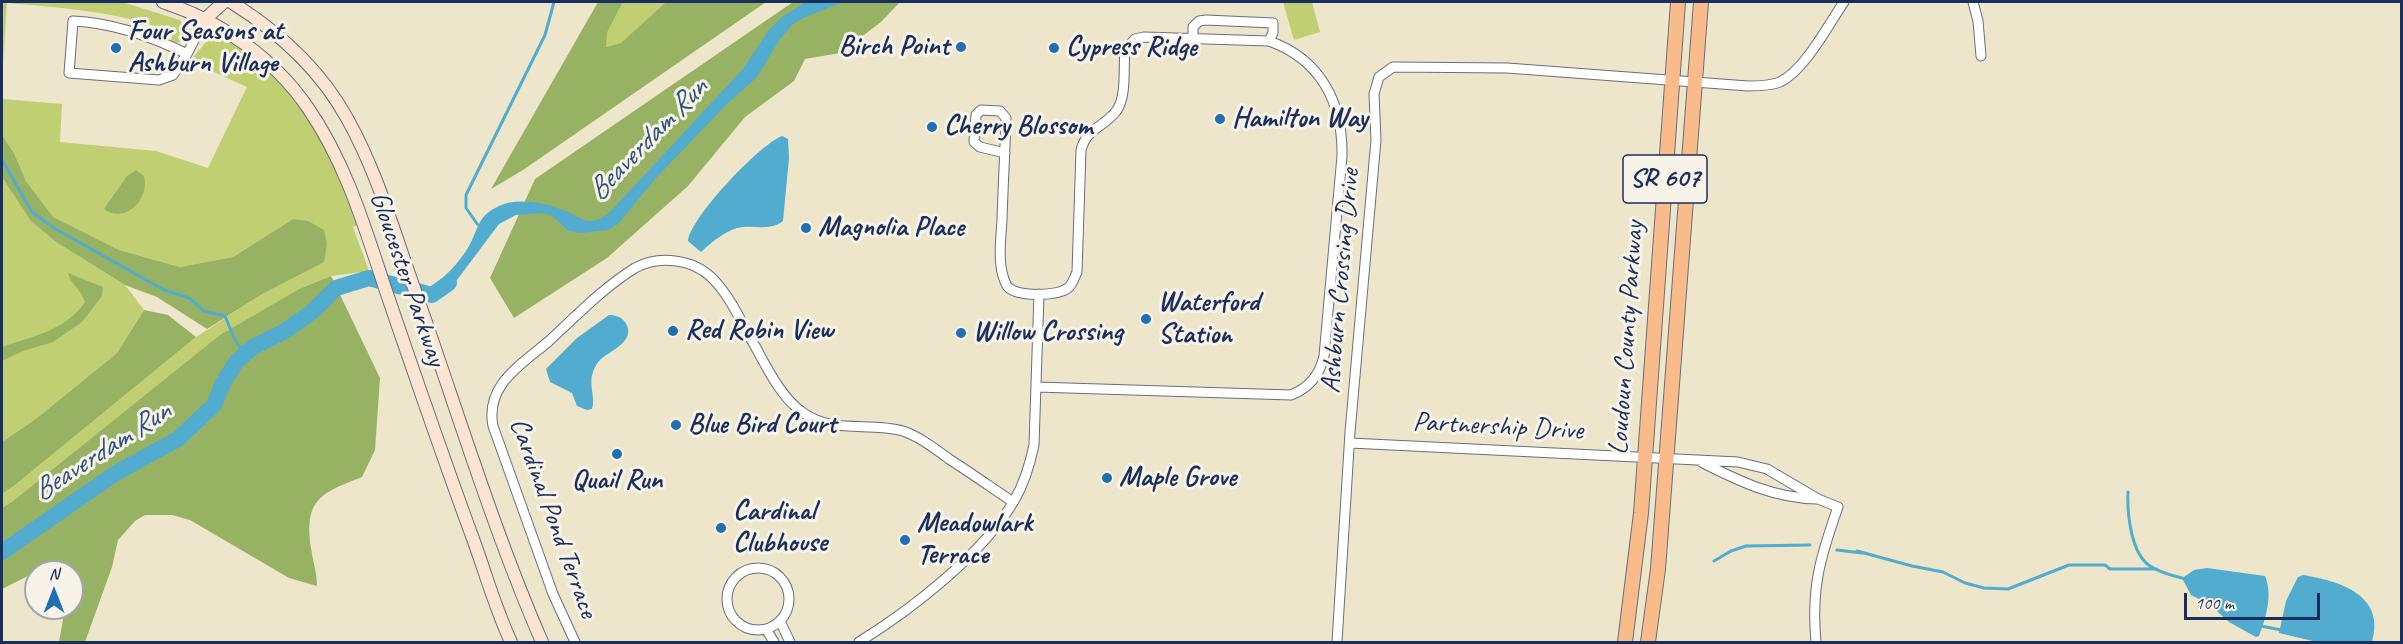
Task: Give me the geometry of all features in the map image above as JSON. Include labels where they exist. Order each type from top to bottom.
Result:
[{"type":"main road","name":"Gloucester Parkway","points":[[163,2],[205,19],[247,46],[271,67],[307,107],[340,165],[365,228],[511,642]]},
{"type":"main road","points":[[205,19],[209,2]]},
{"type":"main road","points":[[205,19],[224,2]]},
{"type":"main road","name":"Gloucester Parkway","points":[[231,2],[264,23],[285,41],[320,78],[348,119],[390,222],[516,579],[542,642]]},
{"type":"main road","name":"Loudoun County Parkway","points":[[1625,642],[1639,532],[1678,2]]},
{"type":"main road","name":"Loudoun County Parkway","points":[[1648,642],[1658,569],[1701,2]]},
{"type":"street","points":[[1672,79],[1758,86],[1778,83],[1799,68],[1844,2]]},
{"type":"street","points":[[1973,2],[1978,21],[1981,56]]},
{"type":"street","points":[[187,54],[144,35],[99,24],[73,21],[69,73],[159,80],[173,75],[187,54],[205,19]]},
{"type":"street","points":[[1193,38],[1193,27],[1199,21],[1206,20],[1273,23],[1273,33],[1269,41]]},
{"type":"street","points":[[1005,153],[980,147],[974,142],[976,115],[981,110],[1000,111],[1006,117],[1005,153],[1001,232],[1003,279],[1009,288],[1027,294],[1039,294],[1067,289],[1077,272],[1081,150],[1084,138],[1118,108],[1122,98],[1125,50],[1135,39],[1144,37],[1269,41],[1296,52],[1320,76],[1331,97],[1340,128],[1342,148],[1322,366],[1300,391],[1291,395],[1036,387]]},
{"type":"street","name":"Ashburn Crossing Drive","points":[[1337,642],[1350,443],[1376,140],[1374,94],[1379,77],[1394,67],[1507,68],[1672,79]]},
{"type":"street","name":"Cardinal Pond Terrace","points":[[575,642],[553,594],[494,426],[491,413],[492,402],[502,382],[620,279],[637,267],[648,263],[679,261],[698,267],[711,276],[721,288],[787,398],[801,411],[814,419],[832,425],[850,428],[885,428],[916,436],[1013,502]]},
{"type":"street","points":[[859,642],[904,612],[970,554],[1013,502],[1028,469],[1034,445],[1039,294]]},
{"type":"street","name":"Partnership Drive","points":[[1350,443],[1667,458],[1701,462]]},
{"type":"street","points":[[1701,462],[1762,490],[1799,499],[1818,499]]},
{"type":"street","points":[[1701,462],[1752,464],[1781,476],[1818,499],[1838,507],[1817,573],[1813,614],[1816,642]]},
{"type":"street","points":[[766,569],[781,579],[789,596],[785,614],[780,621],[766,629],[747,628],[739,624],[728,608],[728,590],[739,574],[747,570],[766,569]]},
{"type":"street","points":[[780,621],[790,642]]},
{"type":"street","points":[[766,629],[774,642]]},
{"type":"green space","points":[[2,2],[122,2],[180,20],[186,28],[187,36],[182,42],[173,43],[171,40],[173,33],[112,15],[7,3],[2,80]]},
{"type":"green space","points":[[598,2],[623,2],[607,33],[606,47],[621,43],[666,2],[766,2],[523,170],[491,189]]},
{"type":"green space","points":[[623,2],[666,2],[621,44],[605,47],[607,33]]},
{"type":"green space","points":[[793,2],[900,2],[881,22],[840,53],[805,59],[794,81],[745,117],[688,186],[607,258],[514,318],[490,278],[535,179]]},
{"type":"green space","points":[[1283,2],[1312,2],[1320,32],[1294,40]]},
{"type":"green space","points":[[213,38],[228,40],[249,55],[287,91],[302,111],[328,154],[338,177],[357,225],[353,227],[369,271],[331,276],[299,289],[221,335],[2,508],[2,494],[196,337],[264,293],[293,219],[233,257],[180,267],[119,250],[53,218],[26,181],[14,153],[2,135],[2,99],[62,104],[60,142],[156,151],[208,168],[247,87],[190,61],[206,42]]},
{"type":"green space","points":[[2,135],[14,153],[26,181],[53,217],[119,250],[180,267],[233,257],[293,219],[308,221],[324,230],[327,244],[324,262],[264,293],[207,329],[157,297],[125,285],[56,242],[31,221],[2,177]]},
{"type":"green space","points":[[136,170],[144,176],[145,184],[140,200],[134,207],[120,214],[104,209],[127,176]]},
{"type":"green space","points":[[2,177],[32,221],[56,242],[125,285],[144,310],[117,353],[37,418],[2,442]]},
{"type":"green space","points":[[68,273],[103,287],[102,296],[82,322],[53,342],[23,351],[2,361],[2,347],[37,336],[58,326],[77,312],[85,302]]},
{"type":"green space","points":[[331,276],[380,378],[375,450],[362,477],[326,494],[313,508],[310,532],[317,586],[289,578],[190,520],[172,515],[145,515],[135,521],[118,540],[112,567],[85,642],[59,642],[63,620],[84,620],[84,560],[24,560],[24,578],[2,589],[2,508],[220,335],[299,289]]},
{"type":"green space","points":[[144,310],[168,315],[196,337],[2,494],[2,442],[37,418],[117,353]]},
{"type":"water","points":[[806,2],[843,2],[803,18],[792,25],[780,39],[757,77],[728,103],[655,179],[618,224],[608,230],[581,233],[568,231],[554,217],[544,213],[516,215],[499,224],[457,280],[436,298],[432,295],[433,286],[450,271],[469,247],[481,220],[499,206],[523,201],[540,203],[589,221],[598,220],[610,212],[742,70],[769,30],[783,16]]},
{"type":"water","points":[[782,136],[788,139],[789,158],[783,221],[767,227],[737,228],[713,241],[701,252],[688,241],[700,216],[743,167]]},
{"type":"water","points":[[609,315],[614,315],[625,322],[628,335],[621,345],[600,360],[596,366],[591,381],[593,405],[592,409],[587,410],[577,406],[572,393],[550,382],[546,369],[577,338]]},
{"type":"water","points":[[2207,568],[2265,576],[2268,599],[2259,636],[2256,637],[2229,622],[2209,604],[2191,595],[2183,580],[2184,577],[2194,570]]},
{"type":"water","points":[[2303,575],[2331,581],[2357,593],[2372,613],[2375,626],[2372,642],[2317,642],[2279,633],[2286,601],[2298,577]]},
{"type":"waterway","points":[[478,225],[466,208],[466,195],[545,35],[554,2]]},
{"type":"waterway","points":[[2,160],[32,212],[54,228],[164,290],[189,298],[204,311],[225,316],[234,338],[245,354]]},
{"type":"waterway","name":"Beaverdam Run","points":[[2,552],[116,473],[178,439],[214,405],[223,383],[236,362],[253,347],[285,331],[312,312],[336,288],[369,278],[432,295],[449,283]]},
{"type":"waterway","points":[[2128,492],[2128,511],[2138,552],[2150,566],[2158,571],[2186,579]]},
{"type":"waterway","points":[[1714,561],[1731,551],[1746,546],[1810,545]]},
{"type":"waterway","points":[[1837,550],[1862,553]]},
{"type":"waterway","points":[[1857,551],[1943,572],[1965,583],[1984,588],[2008,589],[2069,565],[2105,565],[2110,569],[2157,569]]},
{"type":"waterway","points":[[2261,626],[2281,630]]},
{"type":"place","name":"Birch Point","points":[[961,47]]},
{"type":"place","name":"Four Seasons at Ashburn Village","points":[[116,48]]},
{"type":"place","name":"Cypress Ridge","points":[[1054,48]]},
{"type":"place","name":"Hamilton Way","points":[[1220,119]]},
{"type":"place","name":"Cherry Blossom","points":[[932,127]]},
{"type":"place","name":"Magnolia Place","points":[[806,228]]},
{"type":"place","name":"Waterford Station","points":[[1146,319]]},
{"type":"place","name":"Red Robin View","points":[[673,331]]},
{"type":"place","name":"Willow Crossing","points":[[961,333]]},
{"type":"place","name":"Blue Bird Court","points":[[676,425]]},
{"type":"place","name":"Quail Run","points":[[617,454]]},
{"type":"place","name":"Maple Grove","points":[[1107,478]]},
{"type":"place","name":"Cardinal Clubhouse","points":[[721,528]]},
{"type":"place","name":"Meadowlark Terrace","points":[[905,540]]}]
